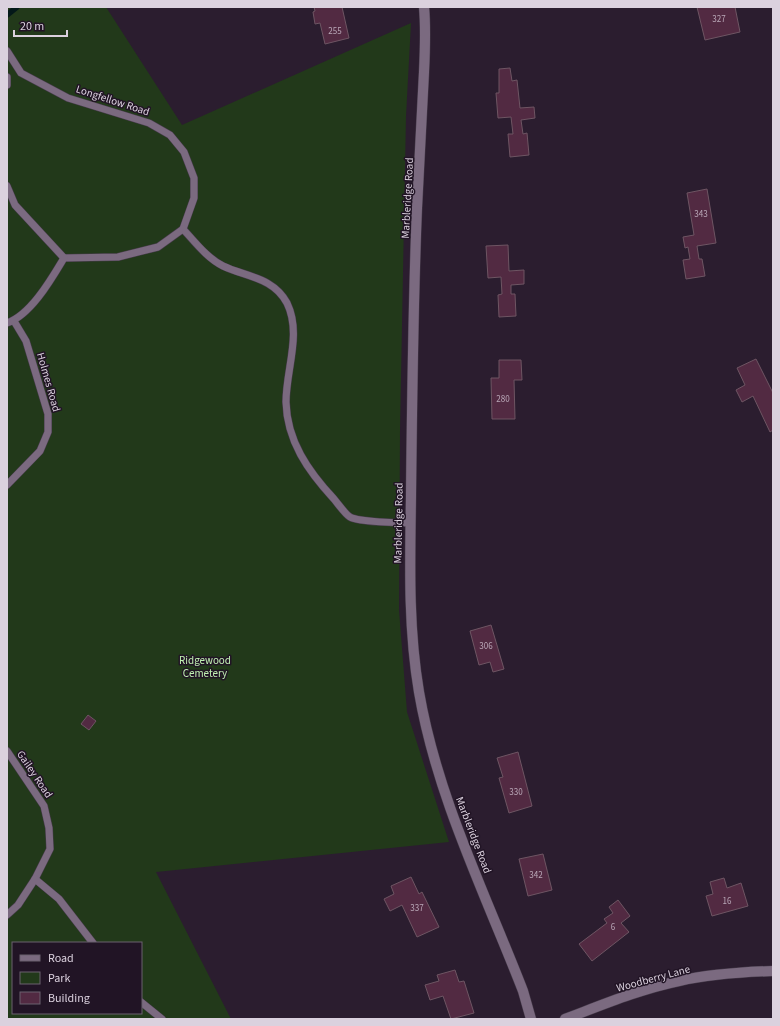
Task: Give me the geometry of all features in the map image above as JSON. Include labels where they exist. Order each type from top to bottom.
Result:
[{"type":"street","name":"Marbleridge Road","points":[[424,7],[426,38],[413,313],[409,589],[412,641],[419,693],[428,731],[454,819],[521,985],[531,1019]]},
{"type":"street","name":"Woodberry Lane","points":[[565,1019],[678,981],[730,973],[773,971]]},
{"type":"lane","name":"Longfellow Road","points":[[7,51],[21,73],[61,94],[114,113],[148,123],[170,135],[184,152],[194,178],[194,198],[183,229]]},
{"type":"lane","points":[[7,77],[7,84]]},
{"type":"lane","points":[[7,186],[15,205],[64,258],[118,257],[158,247],[183,229],[207,254],[223,266],[254,276],[274,286],[286,303],[293,324],[293,344],[287,380],[286,402],[288,426],[297,451],[317,481],[351,518],[383,522],[411,523]]},
{"type":"lane","points":[[10,322],[43,293],[64,258]]},
{"type":"lane","name":"Holmes Road","points":[[7,485],[40,451],[48,432],[48,414],[26,341],[10,322]]},
{"type":"lane","name":"Gailey Road","points":[[7,751],[44,806],[50,828],[50,849],[35,878],[18,905],[7,915]]},
{"type":"lane","points":[[35,878],[60,899],[92,942]]},
{"type":"lane","points":[[142,1003],[162,1019]]},
{"type":"green space","name":"Ridgewood Cemetery","points":[[7,7],[106,7],[182,125],[411,23],[406,116],[400,430],[399,610],[407,712],[449,842],[156,872],[231,1019],[7,1019]]},
{"type":"building","points":[[314,7],[342,7],[349,38],[325,44],[320,23],[315,24],[313,12],[315,11]]},
{"type":"building","points":[[697,7],[735,7],[740,32],[705,40]]},
{"type":"building","points":[[510,68],[512,81],[517,80],[520,108],[534,107],[535,118],[521,120],[523,134],[527,133],[529,155],[510,157],[508,134],[513,134],[511,117],[498,118],[496,93],[499,93],[499,69]]},
{"type":"building","points":[[707,189],[716,243],[697,246],[699,259],[702,259],[705,276],[686,279],[683,260],[690,259],[688,247],[685,248],[683,237],[694,235],[687,193]]},
{"type":"building","points":[[508,245],[509,271],[524,270],[524,284],[511,285],[511,294],[515,294],[516,316],[499,317],[498,295],[502,294],[501,277],[488,278],[486,246]]},
{"type":"building","points":[[756,359],[773,393],[773,430],[770,432],[753,396],[742,402],[736,390],[745,385],[737,368]]},
{"type":"building","points":[[499,360],[521,360],[522,380],[514,380],[515,419],[492,419],[491,378],[499,378]]},
{"type":"building","points":[[491,625],[504,669],[493,672],[490,662],[479,665],[470,631]]},
{"type":"building","points":[[88,715],[96,721],[89,730],[81,724]]},
{"type":"building","points":[[518,752],[532,806],[509,813],[499,778],[503,777],[497,758]]},
{"type":"building","points":[[543,854],[552,890],[528,896],[519,859]]},
{"type":"building","points":[[411,877],[419,894],[422,892],[439,927],[417,937],[402,905],[390,911],[384,899],[394,894],[391,886]]},
{"type":"building","points":[[724,878],[727,888],[741,883],[748,906],[712,916],[706,896],[713,894],[710,882]]},
{"type":"building","points":[[618,900],[630,916],[621,923],[629,932],[592,961],[579,944],[607,923],[604,919],[613,913],[609,907]]},
{"type":"building","points":[[455,970],[459,982],[464,981],[474,1013],[451,1019],[443,996],[430,1000],[425,985],[439,981],[437,975]]},
{"type":"waterway","points":[[7,15],[17,7]]}]
